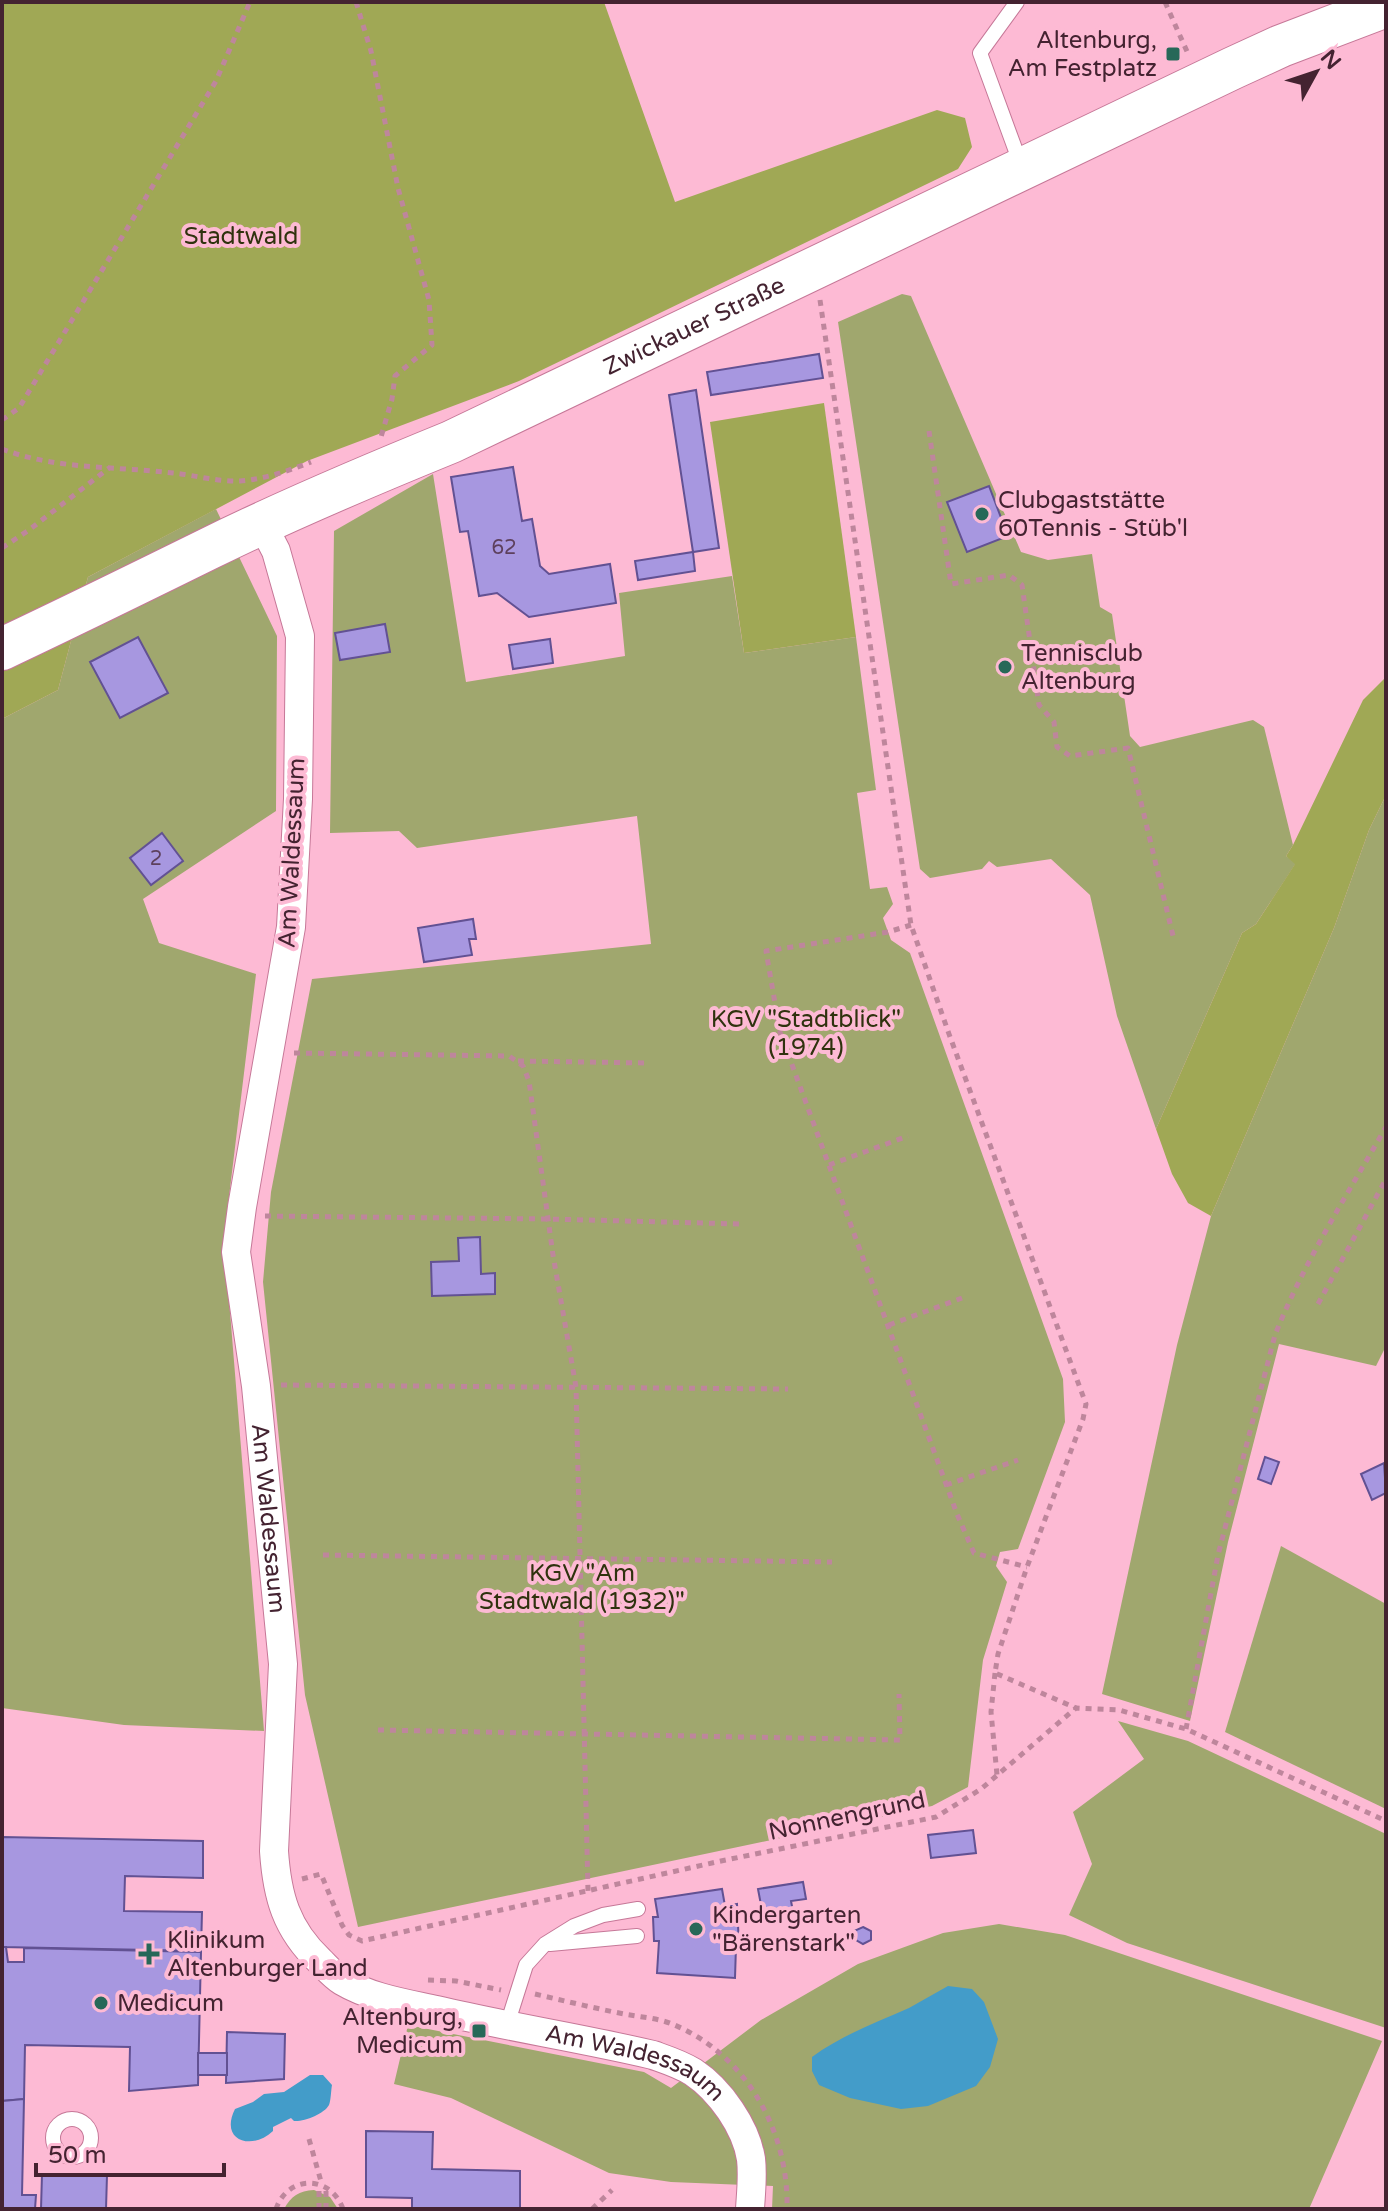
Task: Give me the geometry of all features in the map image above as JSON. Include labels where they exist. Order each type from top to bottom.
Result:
[{"type":"street","name":"Zwickauer Straße","points":[[2,649],[262,524],[451,442],[1281,46],[1386,6]]},
{"type":"street","name":"Am Waldessaum","points":[[262,524],[276,551],[300,636],[298,799],[291,927],[236,1252],[256,1386],[283,1664],[274,1851],[276,1880],[284,1910],[295,1934],[307,1950],[340,1980],[372,1996],[653,2055],[675,2062],[696,2074],[731,2111],[743,2135],[751,2157],[750,2209]]},
{"type":"lane","points":[[1017,2],[980,53],[1022,169]]},
{"type":"lane","points":[[507,2025],[526,1965],[545,1944],[574,1926],[603,1915],[638,1909]]},
{"type":"lane","points":[[545,1944],[637,1936]]},
{"type":"path","points":[[2,420],[19,408],[216,81],[250,2]]},
{"type":"path","points":[[356,2],[371,51],[398,188],[429,300],[432,345],[395,376],[392,399],[379,443],[388,468]]},
{"type":"path","points":[[1165,2],[1202,83]]},
{"type":"path","points":[[815,269],[911,925],[1086,1404],[998,1654],[991,1712],[997,1775]]},
{"type":"path","points":[[929,431],[951,584],[1009,575],[1022,585],[1039,705],[1054,722],[1057,747],[1070,756],[1128,748],[1174,940]]},
{"type":"path","points":[[2,449],[22,457],[53,463],[237,481],[276,475],[315,460]]},
{"type":"path","points":[[2,548],[109,468]]},
{"type":"path","points":[[911,925],[888,932],[766,951],[780,1032],[946,1485],[974,1553],[1027,1567]]},
{"type":"path","points":[[270,1051],[299,1054],[502,1055],[517,1060],[529,1081],[553,1255],[576,1387],[588,1891]]},
{"type":"path","points":[[517,1060],[649,1063]]},
{"type":"path","points":[[1186,1729],[1218,1555],[1275,1335],[1308,1264],[1386,1127]]},
{"type":"path","points":[[829,1165],[908,1136]]},
{"type":"path","points":[[1318,1304],[1386,1179]]},
{"type":"path","points":[[242,1207],[267,1217],[741,1224]]},
{"type":"path","points":[[889,1325],[962,1298]]},
{"type":"path","points":[[256,1386],[788,1389]]},
{"type":"path","points":[[946,1485],[1018,1460]]},
{"type":"path","points":[[323,1555],[832,1562]]},
{"type":"path","points":[[995,1673],[1076,1708],[1119,1710],[1186,1729],[1386,1821]]},
{"type":"path","points":[[378,1730],[900,1740],[899,1694]]},
{"type":"path","name":"Nonnengrund","points":[[300,1880],[321,1874],[342,1925],[349,1935],[362,1941],[936,1817],[981,1789],[1076,1708]]},
{"type":"path","points":[[309,2139],[323,2186],[326,2209]]},
{"type":"path","points":[[276,2209],[287,2191],[310,2183],[333,2191],[343,2209]]},
{"type":"path","points":[[319,2209],[323,2186]]},
{"type":"path","points":[[592,2209],[612,2190]]},
{"type":"green space","name":"Stadtwald","points":[[2,2],[604,2],[675,202],[937,110],[965,118],[972,147],[958,169],[519,381],[307,461],[88,577],[58,690],[2,719]]},
{"type":"green space","name":"Tennisclub Altenburg","points":[[902,294],[911,296],[1021,552],[1048,560],[1092,554],[1100,607],[1112,614],[1130,736],[1140,747],[1253,720],[1264,727],[1293,845],[1286,856],[1296,863],[1256,924],[1242,933],[1156,1129],[1117,1016],[1090,895],[1051,859],[997,867],[989,861],[982,869],[930,878],[920,869],[838,322]]},
{"type":"green space","points":[[824,403],[856,637],[744,653],[710,422]]},
{"type":"green space","name":"KGV \"Am Stadtwald (1932)\"","points":[[433,474],[466,682],[625,656],[619,593],[732,576],[744,653],[856,637],[876,790],[857,793],[870,889],[887,887],[893,904],[883,918],[891,940],[910,953],[1063,1379],[1065,1422],[1018,1549],[1000,1552],[996,1566],[1007,1582],[983,1660],[968,1787],[932,1806],[358,1927],[305,1695],[263,1282],[271,1192],[312,979],[651,944],[637,816],[417,848],[399,831],[330,833],[334,531]]},
{"type":"green space","points":[[216,509],[277,636],[276,811],[143,899],[159,943],[256,974],[224,1238],[264,1731],[124,1725],[2,1708],[2,719],[58,690],[88,577]],"holes":[[[138,637],[168,693],[91,662]]]},
{"type":"green space","points":[[1386,677],[1386,795],[1369,830],[1334,928],[1211,1216],[1188,1203],[1172,1174],[1156,1129],[1242,933],[1256,924],[1295,864],[1286,856],[1363,700]]},
{"type":"green space","points":[[1386,795],[1386,1346],[1376,1366],[1279,1344],[1228,1542],[1190,1721],[1102,1694],[1177,1345],[1211,1216],[1334,928],[1369,830]]},
{"type":"green space","points":[[1281,1546],[1386,1604],[1386,1809],[1225,1732]]},
{"type":"green space","points":[[1118,1721],[1188,1741],[1386,1834],[1386,2028],[1127,1943],[1069,1915],[1092,1864],[1073,1812],[1144,1759]]},
{"type":"green space","points":[[999,1924],[1065,1935],[1382,2041],[1309,2209],[772,2209],[773,2186],[671,2182],[609,2173],[451,2098],[394,2084],[408,2025],[644,2072],[671,2088],[761,2020],[858,1964],[943,1933]]},
{"type":"green space","points":[[314,2190],[330,2197],[338,2209],[284,2209],[296,2195]]},
{"type":"water","points":[[948,1986],[972,1989],[984,2002],[998,2039],[990,2067],[976,2086],[928,2106],[901,2109],[850,2098],[819,2085],[812,2071],[812,2057],[847,2036],[909,2008]]},
{"type":"water","points":[[310,2075],[323,2075],[332,2085],[329,2105],[323,2111],[303,2120],[294,2121],[291,2118],[256,2140],[240,2140],[234,2135],[231,2120],[235,2109],[264,2094],[284,2092]]},
{"type":"building","points":[[819,354],[823,378],[711,395],[707,372]]},
{"type":"building","points":[[696,390],[719,548],[693,552],[669,395]]},
{"type":"building","points":[[513,467],[522,521],[532,519],[540,566],[549,574],[610,564],[616,603],[529,617],[497,593],[479,596],[468,531],[460,532],[451,477]]},
{"type":"building","points":[[989,486],[1008,536],[967,552],[947,502]]},
{"type":"building","points":[[693,552],[695,571],[638,580],[635,561]]},
{"type":"building","points":[[385,624],[390,652],[340,660],[335,633]]},
{"type":"building","points":[[138,637],[168,693],[120,718],[90,662]]},
{"type":"building","points":[[550,639],[553,663],[513,669],[509,645]]},
{"type":"building","points":[[162,833],[183,861],[151,885],[130,858]]},
{"type":"building","points":[[473,919],[476,939],[469,939],[472,955],[424,962],[418,928]]},
{"type":"building","points":[[480,1237],[481,1274],[495,1273],[495,1294],[432,1296],[431,1262],[459,1261],[458,1238]]},
{"type":"building","points":[[1265,1457],[1279,1462],[1271,1484],[1258,1479]]},
{"type":"building","points":[[1384,1463],[1386,1493],[1372,1500],[1361,1474]]},
{"type":"building","points":[[973,1830],[976,1853],[931,1858],[928,1835]]},
{"type":"building","points":[[2,1837],[203,1841],[203,1878],[125,1876],[124,1911],[202,1912],[201,1951],[2,1947]]},
{"type":"building","points":[[803,1882],[806,1899],[791,1901],[794,1917],[764,1921],[758,1889]]},
{"type":"building","name":"Kindergarten \"Bärenstark\"","points":[[722,1889],[725,1906],[737,1904],[739,1946],[736,1946],[735,1978],[657,1973],[659,1941],[654,1941],[653,1917],[658,1917],[655,1899]]},
{"type":"building","points":[[863,1927],[871,1931],[871,1940],[863,1944],[856,1940],[854,1931]]},
{"type":"building","name":"Medicum","points":[[2,1947],[6,1947],[8,1962],[24,1962],[24,1948],[201,1952],[198,2085],[129,2091],[130,2047],[25,2045],[24,2099],[2,2101]]},
{"type":"building","points":[[227,2032],[285,2034],[284,2079],[226,2083]]},
{"type":"building","points":[[198,2053],[227,2053],[227,2075],[198,2075]]},
{"type":"building","points":[[24,2099],[22,2195],[36,2195],[35,2209],[2,2209],[2,2101]]},
{"type":"building","points":[[366,2131],[433,2132],[432,2169],[520,2171],[520,2209],[412,2209],[412,2198],[366,2197]]},
{"type":"building","points":[[42,2174],[107,2175],[106,2209],[41,2209]]},
{"type":"place","name":"Altenburg, Am Festplatz","points":[[1173,54]]},
{"type":"place","name":"Clubgaststätte 60Tennis - Stüb'l","points":[[982,514]]},
{"type":"place","name":"Tennisclub Altenburg","points":[[1005,667]]},
{"type":"place","name":"Kindergarten \"Bärenstark\"","points":[[696,1929]]},
{"type":"place","name":"Klinikum Altenburger Land","points":[[149,1954]]},
{"type":"place","name":"Medicum","points":[[101,2003]]},
{"type":"place","name":"Altenburg, Medicum","points":[[479,2031]]},
{"type":"park label","name":"KGV \"Stadtblick\" (1974)","points":[[806,1033]]}]
